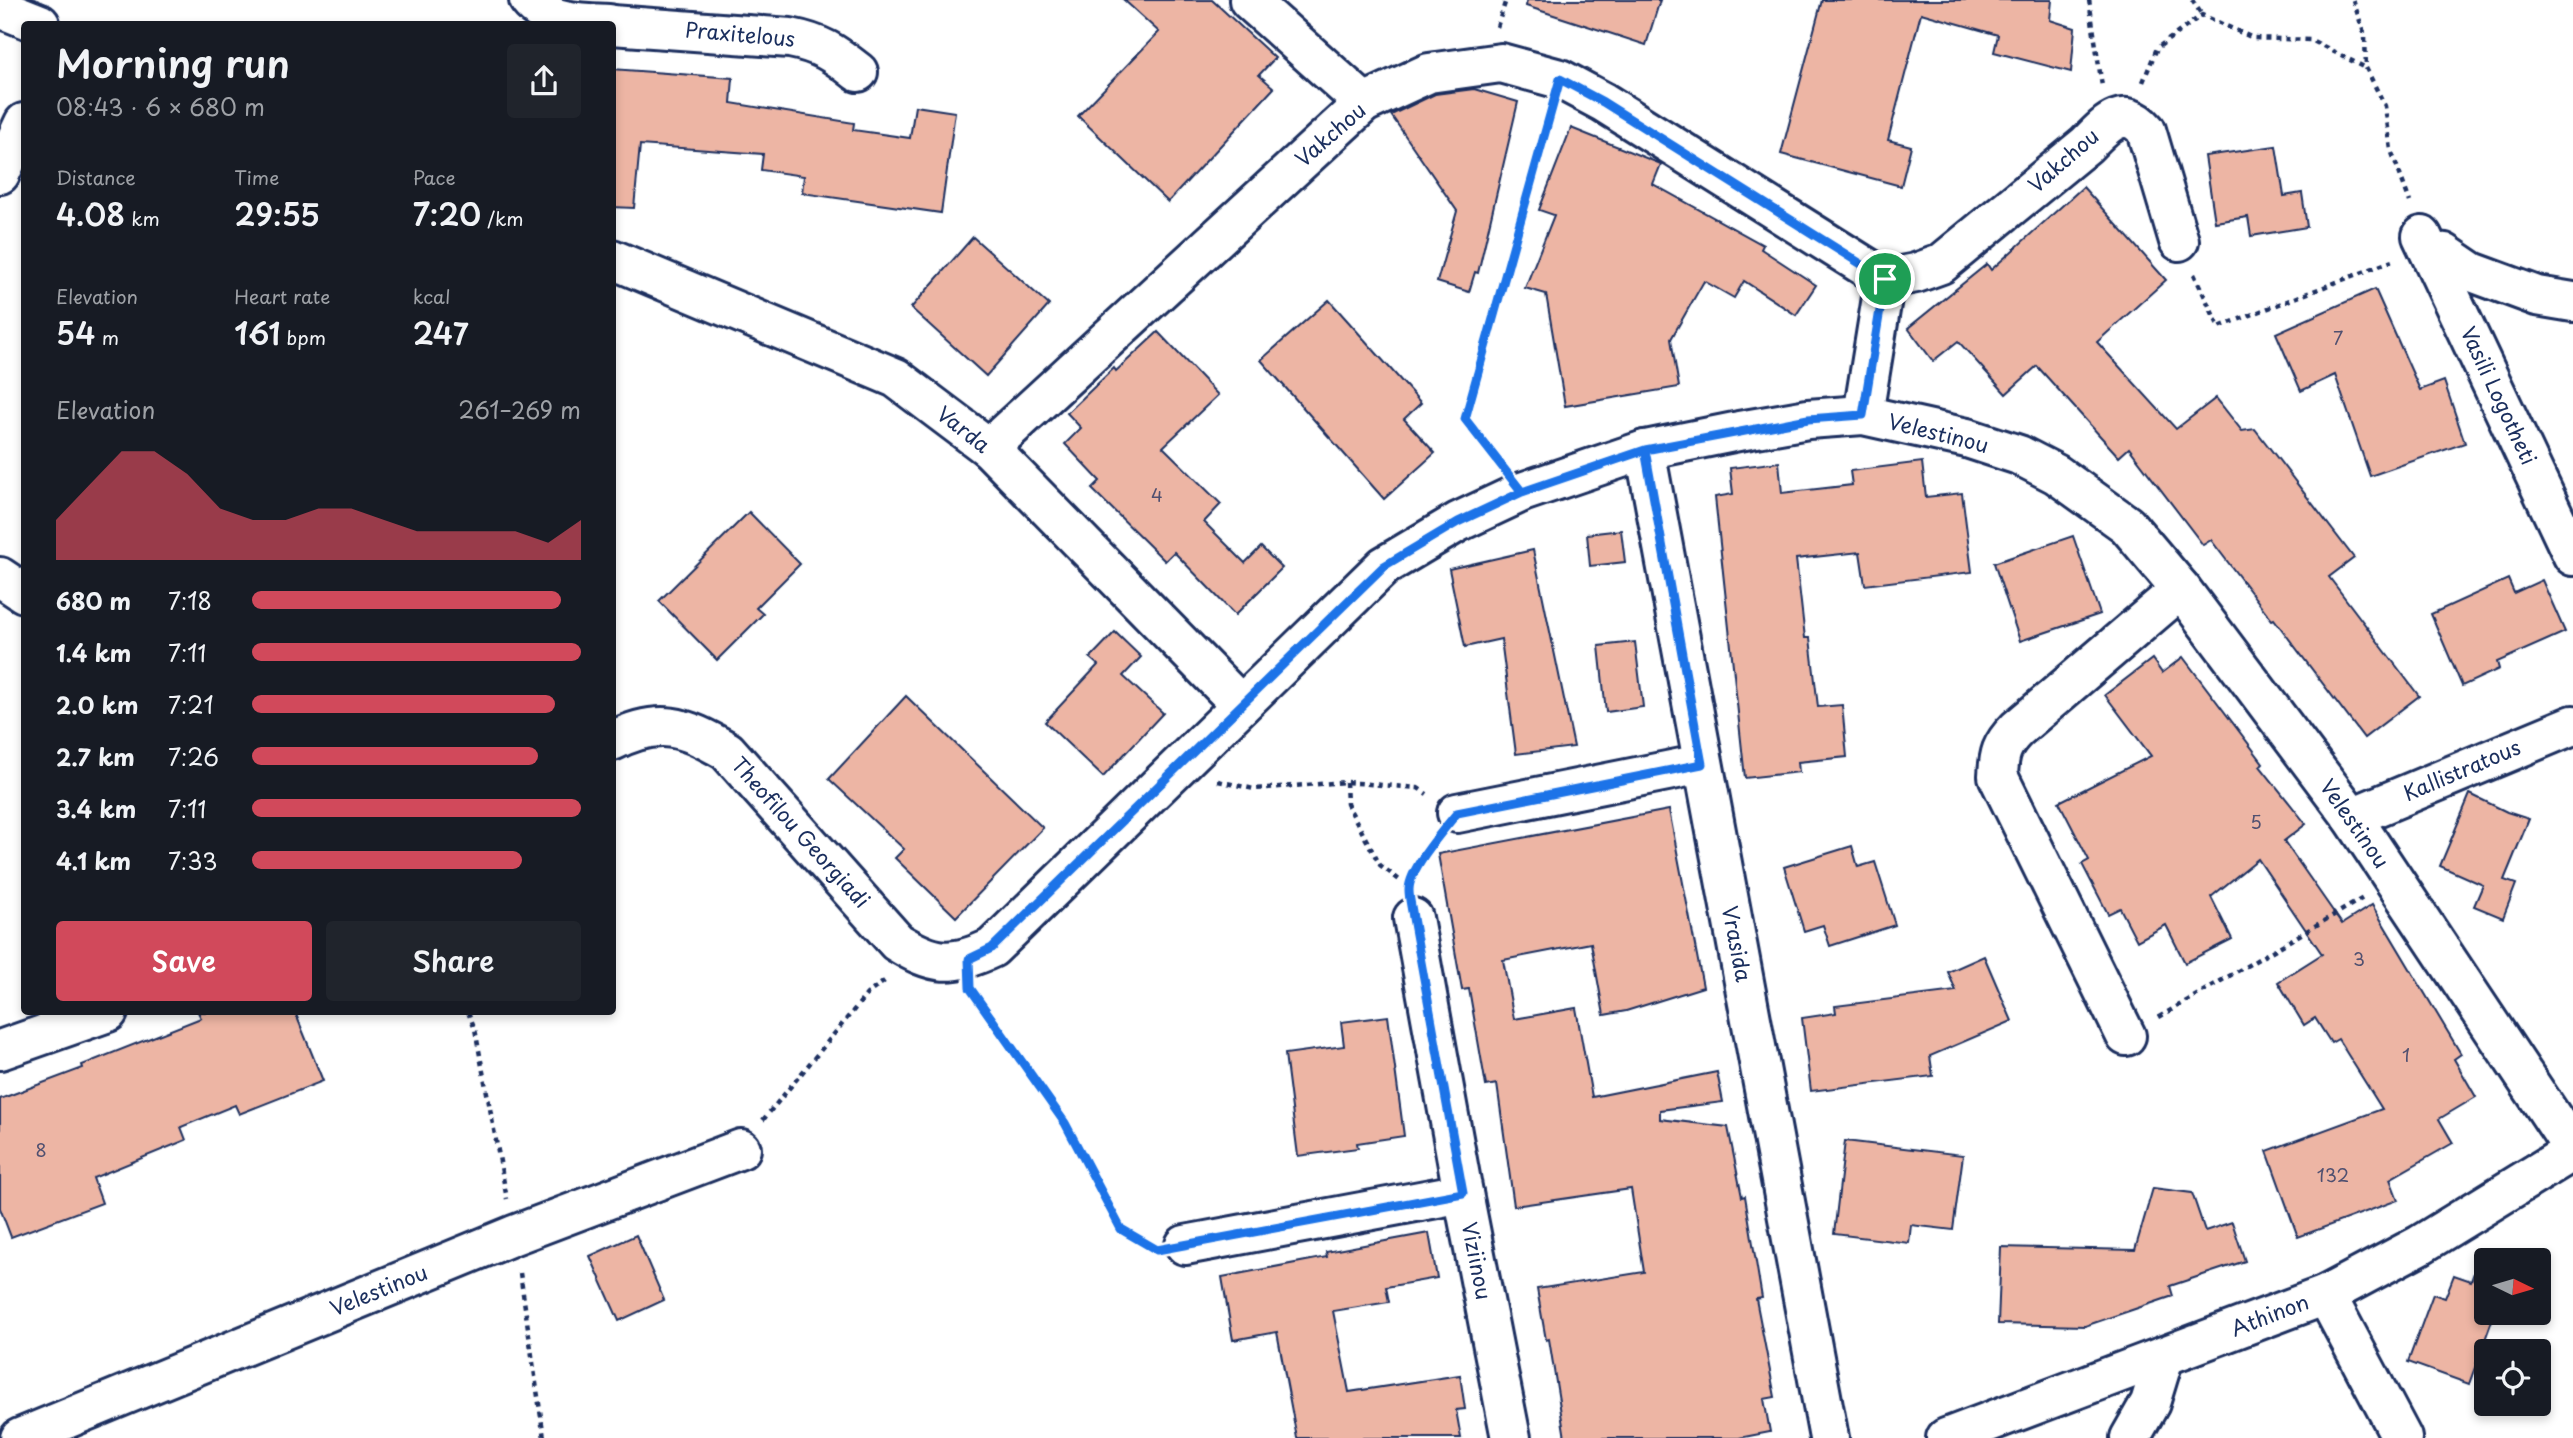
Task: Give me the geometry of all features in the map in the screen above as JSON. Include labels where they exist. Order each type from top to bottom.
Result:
[{"type":"street","name":"Praxitelous","points":[[529,0],[547,15],[572,21]]},
{"type":"street","points":[[1250,0],[1364,103]]},
{"type":"street","points":[[0,8],[32,21]]},
{"type":"street","name":"Praxitelous","points":[[616,25],[814,42],[828,49],[858,72]]},
{"type":"street","name":"Vakchou","points":[[989,448],[1364,103],[1429,73],[1501,63],[1560,79],[1603,102],[1885,279],[1941,264],[2086,145],[2107,124],[2117,118],[2128,118],[2139,122],[2146,130],[2179,241]]},
{"type":"street","points":[[0,174],[21,129]]},
{"type":"street","points":[[2428,247],[2444,253],[2472,272],[2537,296],[2573,302]]},
{"type":"street","name":"Vasili Logotheti","points":[[2428,247],[2573,556]]},
{"type":"street","name":"Varda","points":[[616,261],[896,379],[989,448],[1241,705]]},
{"type":"street","points":[[1863,415],[1885,279]]},
{"type":"street","name":"Velestinou","points":[[953,960],[992,948],[1384,566],[1458,522],[1522,492],[1645,450],[1808,419],[1863,415],[1966,438],[2019,455],[2056,474],[2127,525],[2181,589],[2352,817],[2573,1150]]},
{"type":"street","name":"Vrasida","points":[[1645,450],[1829,1438]]},
{"type":"street","points":[[0,577],[21,591]]},
{"type":"street","points":[[2126,1036],[1998,776],[1999,760],[2004,743],[2017,730],[2181,589]]},
{"type":"street","name":"Theofilou Georgiadi","points":[[616,739],[633,730],[665,725],[699,735],[727,751],[897,942],[918,954],[953,960]]},
{"type":"street","name":"Kallistratous","points":[[2352,817],[2573,725]]},
{"type":"street","points":[[1457,813],[1702,764]]},
{"type":"street","name":"Viziinou","points":[[1413,918],[1511,1438]]},
{"type":"street","points":[[0,1049],[99,1015]]},
{"type":"street","name":"Velestinou","points":[[20,1438],[501,1240],[741,1149]]},
{"type":"street","name":"Athinon","points":[[1946,1438],[2026,1424],[2164,1357],[2326,1295],[2420,1245],[2573,1150]]},
{"type":"street","points":[[1185,1245],[1463,1193]]},
{"type":"street","points":[[2326,1295],[2402,1438]]},
{"type":"street","points":[[2130,1438],[2150,1404],[2164,1357]]},
{"type":"path","points":[[2090,0],[2103,96]]},
{"type":"path","points":[[2192,0],[2202,15],[2253,38],[2311,40],[2366,68]]},
{"type":"path","points":[[2179,241],[2219,327],[2428,247],[2391,150],[2385,106],[2366,68],[2365,36],[2353,0]]},
{"type":"path","points":[[2142,83],[2157,48],[2202,15]]},
{"type":"path","points":[[1522,492],[1465,419],[1560,79]]},
{"type":"path","points":[[1189,756],[1213,780],[1254,789],[1346,782],[1418,788],[1457,813],[1435,839],[1409,888],[1380,865],[1347,804],[1346,782]]},
{"type":"path","points":[[2126,1036],[2394,880]]},
{"type":"path","points":[[953,960],[1065,1123],[1121,1229],[1157,1250],[1185,1245]]},
{"type":"path","points":[[741,1149],[867,994],[893,974]]},
{"type":"building","points":[[1124,0],[1212,0],[1275,58],[1259,75],[1274,88],[1168,202],[1078,116],[1159,32]]},
{"type":"building","points":[[1527,0],[1660,0],[1646,45],[1526,6]]},
{"type":"building","points":[[1822,0],[2052,0],[2050,20],[2075,28],[2071,72],[1994,52],[1998,35],[1921,13],[1888,140],[1911,146],[1901,186],[1781,154]]},
{"type":"building","points":[[616,69],[733,78],[731,103],[854,123],[853,130],[910,138],[915,106],[955,112],[941,213],[802,193],[804,176],[761,170],[763,154],[640,145],[634,208],[616,207]]},
{"type":"building","points":[[1474,89],[1518,102],[1478,273],[1475,272],[1469,292],[1437,282],[1457,211],[1391,115],[1435,94]]},
{"type":"building","points":[[1571,128],[1661,164],[1653,184],[1763,245],[1761,249],[1816,285],[1796,315],[1744,281],[1734,298],[1704,281],[1671,339],[1679,387],[1565,406],[1546,294],[1525,288],[1554,215],[1539,210]]},
{"type":"building","points":[[2276,146],[2284,196],[2302,193],[2307,227],[2251,236],[2248,217],[2215,222],[2205,156]]},
{"type":"building","points":[[2083,187],[2166,280],[2097,342],[2176,429],[2216,398],[2242,431],[2255,429],[2354,558],[2329,577],[2419,696],[2364,738],[2211,540],[2203,545],[2129,448],[2119,457],[2037,366],[2006,394],[1958,341],[1933,361],[1908,328],[1987,264],[1991,270]]},
{"type":"building","points":[[973,237],[1049,305],[986,376],[911,308]]},
{"type":"building","points":[[2375,289],[2420,390],[2444,381],[2465,443],[2370,476],[2335,375],[2301,391],[2276,333]]},
{"type":"building","points":[[1329,300],[1421,403],[1404,419],[1435,453],[1384,499],[1261,360]]},
{"type":"building","points":[[1158,332],[1218,395],[1163,447],[1221,504],[1204,522],[1245,563],[1261,547],[1282,568],[1235,615],[1174,552],[1165,561],[1092,489],[1100,481],[1065,444],[1081,428],[1067,413],[1114,368],[1116,371]]},
{"type":"building","points":[[1779,462],[1782,493],[1852,485],[1850,471],[1922,462],[1926,497],[1962,493],[1972,572],[1865,585],[1860,552],[1796,559],[1805,638],[1810,638],[1818,707],[1842,705],[1847,757],[1798,762],[1799,772],[1745,778],[1715,497],[1733,494],[1730,468]]},
{"type":"building","points":[[749,512],[800,564],[756,608],[763,614],[717,660],[659,601]]},
{"type":"building","points":[[1621,530],[1625,562],[1590,566],[1587,534]]},
{"type":"building","points":[[2073,536],[2100,614],[2020,641],[1994,563]]},
{"type":"building","points":[[1533,550],[1574,747],[1516,754],[1501,639],[1465,647],[1449,569]]},
{"type":"building","points":[[2508,579],[2514,593],[2542,580],[2565,632],[2497,662],[2499,669],[2462,686],[2431,614]]},
{"type":"building","points":[[1115,632],[1141,657],[1123,676],[1163,713],[1103,777],[1045,722],[1098,665],[1090,658]]},
{"type":"building","points":[[1635,642],[1643,707],[1606,712],[1599,646]]},
{"type":"building","points":[[2183,657],[2263,763],[2260,766],[2306,824],[2284,841],[2342,924],[2372,905],[2461,1054],[2454,1059],[2476,1097],[2439,1119],[2453,1143],[2390,1179],[2398,1200],[2298,1237],[2267,1151],[2382,1109],[2338,1039],[2331,1043],[2315,1018],[2304,1025],[2278,982],[2322,954],[2258,859],[2211,897],[2232,939],[2185,963],[2166,925],[2137,941],[2120,908],[2108,914],[2082,864],[2089,860],[2059,802],[2151,756],[2105,695],[2152,659],[2162,673]]},
{"type":"building","points":[[906,696],[1043,828],[956,917],[895,858],[904,849],[829,779]]},
{"type":"building","points":[[2470,794],[2507,812],[2529,819],[2504,880],[2516,884],[2503,918],[2474,906],[2483,885],[2440,866]]},
{"type":"building","points":[[1669,810],[1703,987],[1626,1011],[1604,1015],[1591,943],[1503,960],[1514,1019],[1576,1008],[1592,1097],[1717,1072],[1723,1102],[1660,1110],[1660,1119],[1728,1127],[1742,1197],[1745,1196],[1762,1298],[1756,1299],[1775,1397],[1764,1399],[1770,1432],[1739,1438],[1565,1438],[1549,1339],[1546,1340],[1537,1289],[1644,1272],[1631,1189],[1514,1206],[1497,1084],[1486,1086],[1469,989],[1462,990],[1438,854]]},
{"type":"building","points":[[1852,846],[1858,867],[1875,862],[1895,925],[1830,946],[1823,925],[1804,931],[1784,867]]},
{"type":"building","points":[[1984,956],[2012,1021],[1930,1056],[1933,1076],[1811,1091],[1802,1018],[1836,1013],[1835,1006],[1956,991],[1948,972]]},
{"type":"building","points":[[200,1015],[296,1015],[323,1081],[239,1114],[235,1105],[181,1127],[186,1140],[93,1178],[102,1203],[11,1237],[0,1208],[0,1099],[83,1068],[82,1065],[201,1018]]},
{"type":"building","points":[[1388,1016],[1404,1136],[1357,1143],[1358,1148],[1298,1156],[1285,1054],[1344,1046],[1341,1022]]},
{"type":"building","points":[[1845,1141],[1963,1155],[1953,1230],[1911,1225],[1909,1243],[1834,1234]]},
{"type":"building","points":[[2153,1188],[2192,1193],[2205,1231],[2232,1222],[2245,1261],[2170,1286],[2173,1296],[2085,1326],[1998,1324],[2001,1247],[2135,1250]]},
{"type":"building","points":[[1429,1233],[1437,1278],[1386,1287],[1389,1302],[1333,1311],[1349,1392],[1460,1375],[1465,1409],[1456,1410],[1461,1438],[1297,1438],[1277,1332],[1233,1340],[1222,1277],[1327,1257],[1326,1252]]},
{"type":"building","points":[[636,1235],[664,1300],[619,1321],[590,1256]]},
{"type":"building","points":[[2474,1273],[2474,1325],[2490,1325],[2485,1339],[2474,1339],[2474,1370],[2469,1384],[2408,1362],[2433,1294],[2445,1298],[2454,1275],[2471,1281]]},
{"type":"route","points":[[1885,279],[1603,102],[1560,79],[1465,419],[1522,492],[1583,471],[1645,450],[1702,764],[1457,813],[1435,839],[1413,877],[1409,888],[1413,918],[1463,1193],[1157,1250],[1121,1229],[1065,1123],[970,988],[969,959],[992,948],[1384,566],[1458,522],[1522,492],[1645,450],[1808,419],[1863,415],[1885,279]]}]
